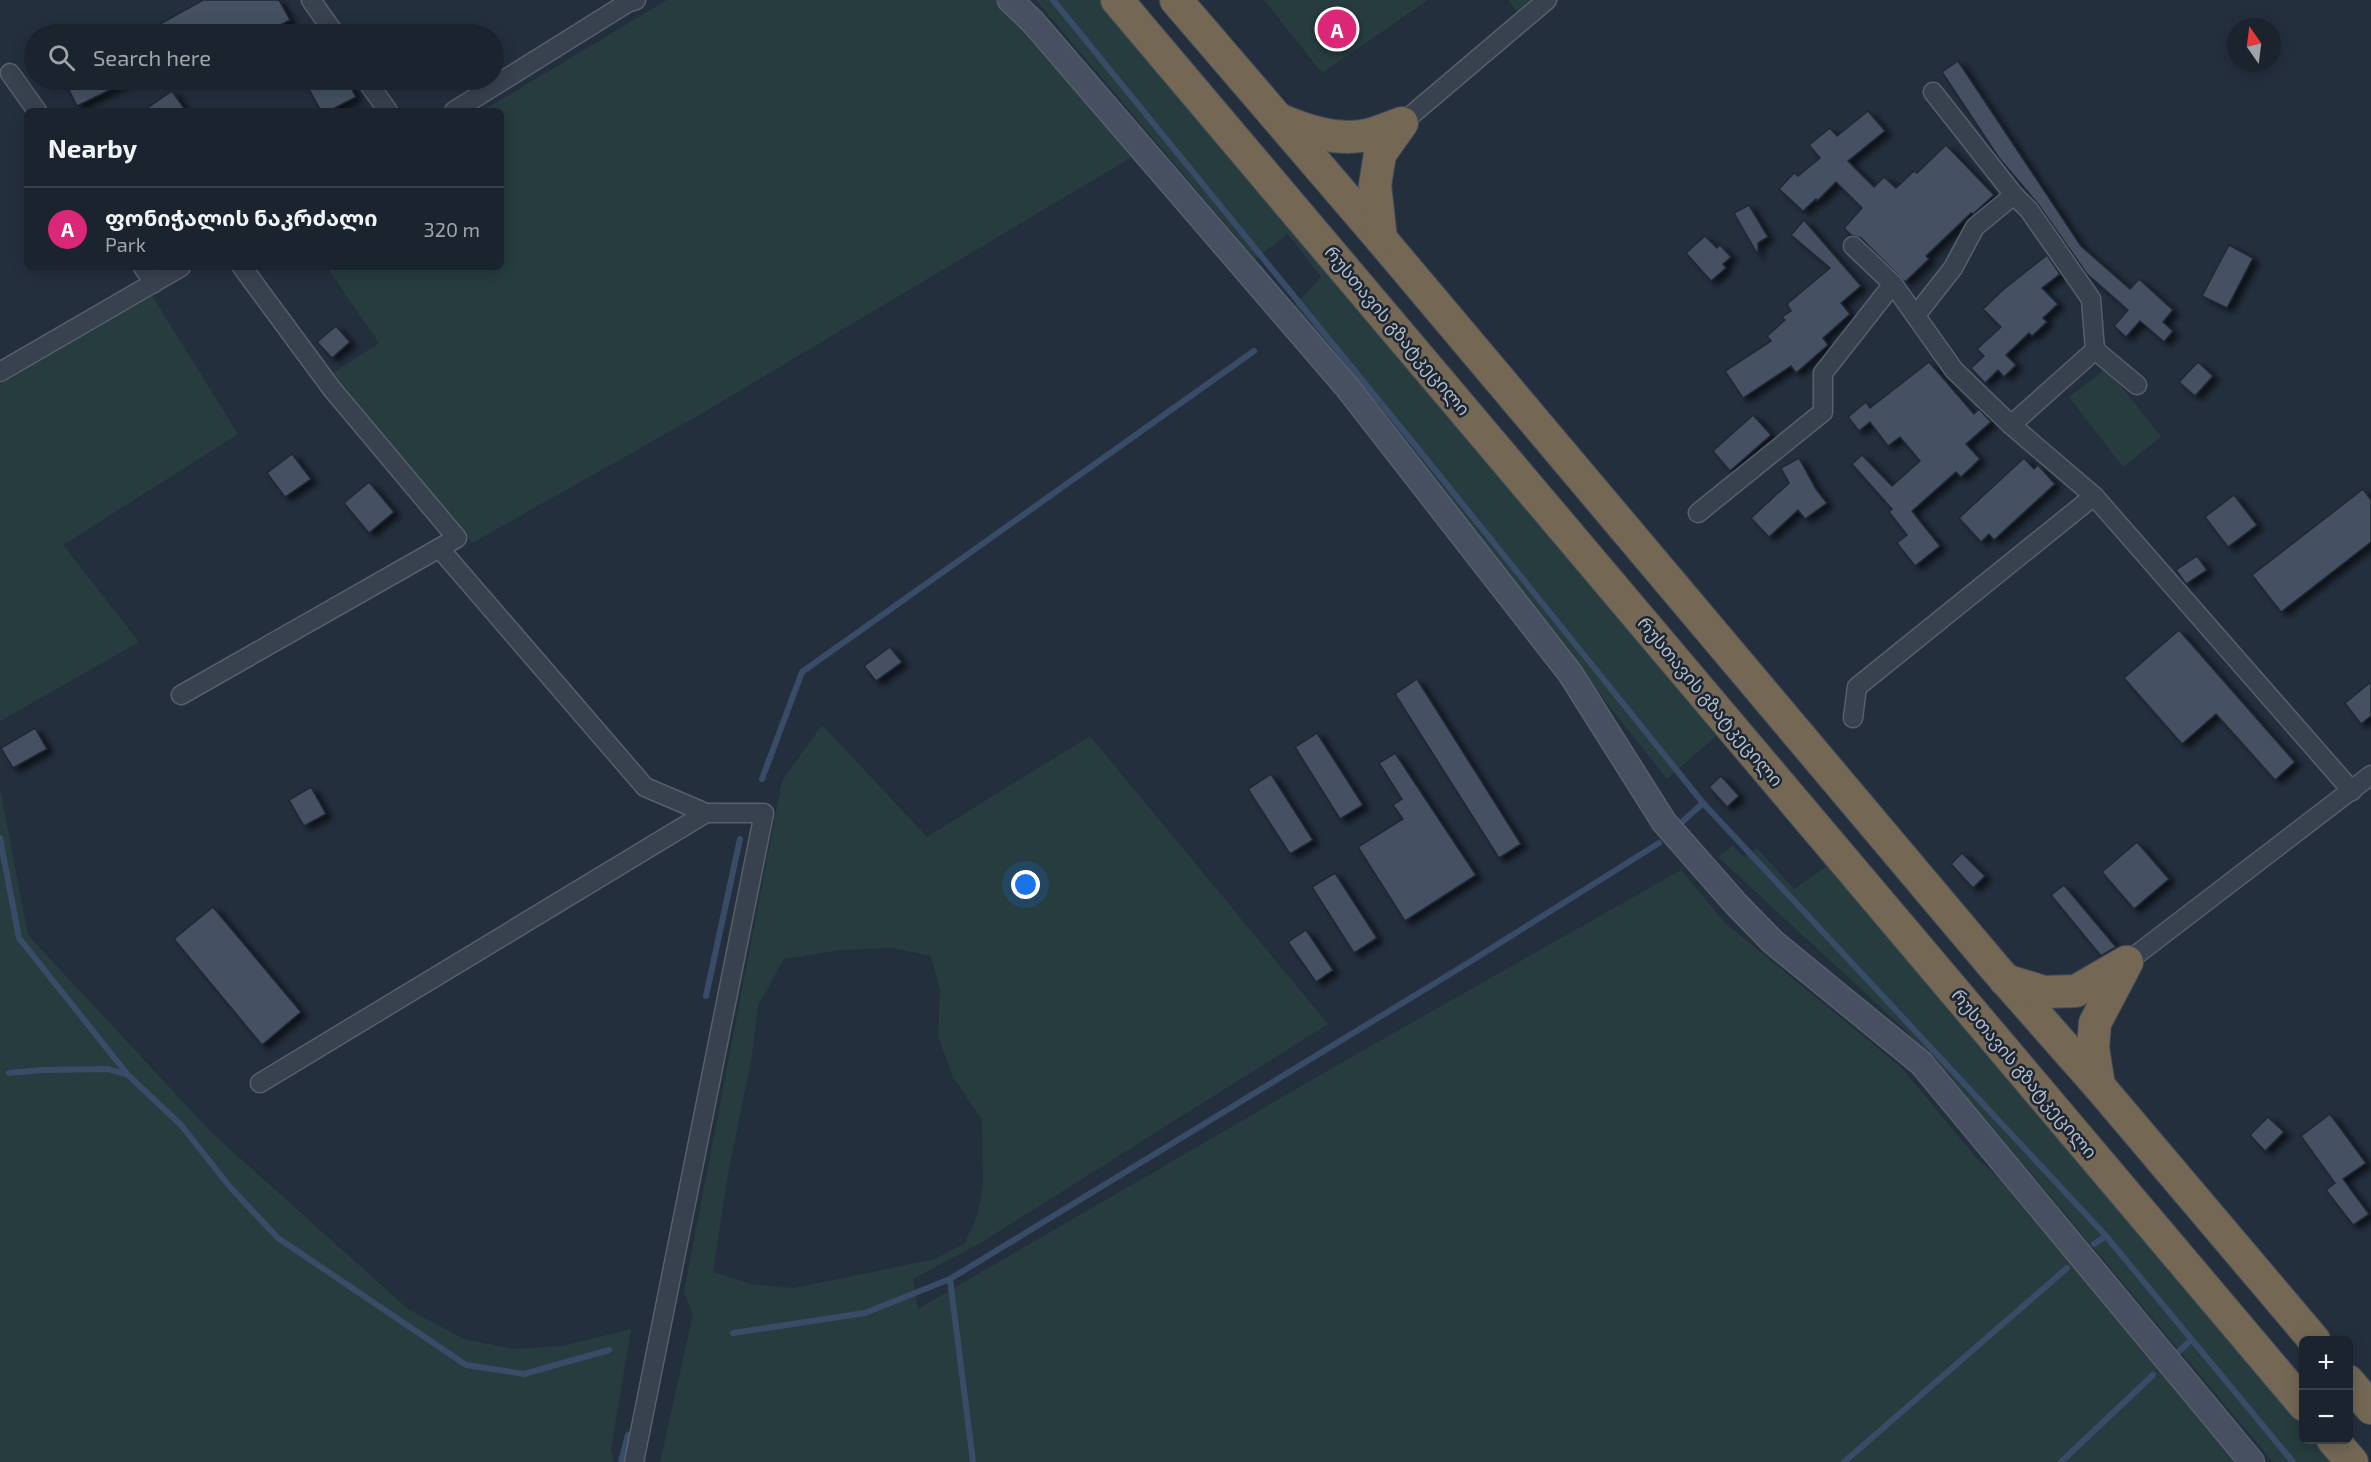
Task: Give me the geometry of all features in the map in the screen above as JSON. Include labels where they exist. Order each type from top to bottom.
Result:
[{"type":"highway","name":"რუსთავის გზატკეცილი","points":[[1117,0],[2299,1398]]},
{"type":"highway","points":[[1176,0],[1382,238],[2005,979],[2099,1086],[2310,1336]]},
{"type":"highway","points":[[1278,119],[1307,130],[1336,136],[1363,136],[1401,123]]},
{"type":"highway","points":[[1382,238],[1375,185],[1380,154],[1401,123]]},
{"type":"highway","points":[[2005,979],[2044,992],[2076,992],[2127,962]]},
{"type":"highway","points":[[2099,1086],[2093,1048],[2095,1023],[2127,962]]},
{"type":"highway","points":[[2353,1386],[2371,1408]]},
{"type":"highway","points":[[2336,1444],[2352,1462]]},
{"type":"street","points":[[311,0],[328,24]]},
{"type":"street","points":[[1010,0],[1041,30],[1347,387],[1570,673],[1664,822],[1736,904],[1773,942],[1921,1063],[2252,1462]]},
{"type":"street","points":[[1401,123],[1548,0]]},
{"type":"street","points":[[504,80],[629,1]]},
{"type":"street","points":[[10,73],[35,108]]},
{"type":"street","points":[[373,90],[386,108]]},
{"type":"street","points":[[459,108],[487,90]]},
{"type":"street","points":[[1933,92],[2014,195],[2029,210],[2091,299],[2095,350],[2137,384]]},
{"type":"street","points":[[1916,315],[1953,268],[1975,227],[2014,195]]},
{"type":"street","points":[[1853,246],[1893,284],[1954,370],[2011,425],[2094,496],[2352,791]]},
{"type":"street","points":[[145,270],[154,283]]},
{"type":"street","points":[[0,372],[176,270]]},
{"type":"street","points":[[181,695],[457,538],[332,389],[244,270]]},
{"type":"street","points":[[1698,513],[1823,412],[1823,373],[1893,284]]},
{"type":"street","points":[[2011,425],[2095,350]]},
{"type":"street","points":[[1853,718],[1857,687],[2094,496]]},
{"type":"street","points":[[440,549],[645,787],[706,813],[764,813],[633,1462]]},
{"type":"street","points":[[2127,962],[2371,775]]},
{"type":"street","points":[[260,1083],[706,813]]},
{"type":"green space","points":[[667,0],[995,0],[1027,27],[1132,157],[699,415],[472,543],[333,373],[379,343],[329,270],[504,270],[504,108],[487,108]]},
{"type":"green space","points":[[1036,0],[1104,0],[1716,736],[1667,779],[1293,307],[1321,277],[1288,234],[1255,259]]},
{"type":"green space","points":[[1264,0],[1428,0],[1322,73]]},
{"type":"green space","points":[[1508,0],[1534,0],[1519,13]]},
{"type":"green space","points":[[152,296],[238,434],[63,545],[139,642],[0,721],[0,384]]},
{"type":"green space","points":[[2107,368],[2161,437],[2123,467],[2069,397]]},
{"type":"green space","points":[[822,725],[927,837],[1090,736],[1328,1024],[982,1242],[913,1279],[918,1309],[1341,1063],[1681,870],[1725,923],[1902,1068],[1978,1160],[2044,1216],[2239,1462],[660,1462],[693,1314],[684,1292],[782,781]],"holes":[[[892,948],[931,956],[940,991],[938,1036],[953,1077],[982,1120],[983,1186],[977,1216],[965,1243],[935,1259],[794,1288],[751,1284],[713,1272],[727,1179],[752,1056],[758,1005],[784,959],[840,950]]]},
{"type":"green space","points":[[0,788],[28,935],[213,1134],[408,1309],[464,1339],[512,1349],[562,1346],[631,1329],[611,1449],[614,1462],[0,1462]]},
{"type":"green space","points":[[1733,846],[1744,857],[1757,848],[1794,889],[1832,863],[2299,1416],[2299,1444],[2322,1444],[2338,1462],[2273,1462],[2003,1140],[1904,1029],[1718,857]]},
{"type":"building","points":[[203,0],[279,0],[290,20],[282,24],[160,24]]},
{"type":"building","points":[[1958,61],[2081,246],[2130,289],[2139,279],[2173,310],[2163,322],[2173,331],[2164,342],[2140,321],[2126,337],[2114,326],[2128,310],[2087,274],[2038,204],[1999,158],[1942,72]]},
{"type":"building","points":[[69,90],[110,90],[77,106]]},
{"type":"building","points":[[309,90],[352,90],[356,97],[335,108],[319,108]]},
{"type":"building","points":[[172,91],[184,108],[147,108]]},
{"type":"building","points":[[1868,111],[1885,131],[1848,161],[1874,187],[1884,177],[1896,188],[1914,171],[1917,173],[1946,145],[1994,195],[1973,214],[1971,213],[1926,256],[1929,259],[1905,282],[1861,238],[1851,235],[1844,228],[1862,208],[1836,182],[1803,211],[1779,189],[1794,173],[1798,176],[1820,158],[1809,145],[1830,128],[1837,136]]},
{"type":"building","points":[[1749,205],[1768,237],[1758,243],[1758,255],[1734,213]]},
{"type":"building","points":[[1804,220],[1861,286],[1841,303],[1850,314],[1823,338],[1828,345],[1796,373],[1791,366],[1743,398],[1725,371],[1771,341],[1767,336],[1785,320],[1782,317],[1791,311],[1787,304],[1830,268],[1791,235]]},
{"type":"building","points":[[1705,236],[1717,248],[1720,245],[1731,257],[1723,264],[1726,268],[1711,281],[1686,253]]},
{"type":"building","points":[[2229,245],[2253,258],[2227,308],[2202,296]]},
{"type":"building","points":[[2047,255],[2060,274],[2042,288],[2058,304],[2043,318],[2047,322],[2032,336],[2029,333],[2006,355],[2016,365],[2004,377],[1998,370],[1985,383],[1971,368],[1984,356],[1977,349],[2001,327],[1983,309]]},
{"type":"building","points":[[336,326],[350,342],[332,358],[317,342]]},
{"type":"building","points":[[1929,362],[1974,414],[1979,409],[1991,422],[1966,444],[1980,459],[1961,477],[1956,472],[1912,511],[1940,546],[1915,566],[1897,543],[1907,535],[1889,512],[1892,509],[1852,464],[1862,455],[1892,486],[1920,461],[1900,437],[1888,446],[1870,422],[1859,431],[1848,417],[1866,402],[1870,408]]},
{"type":"building","points":[[2198,362],[2213,376],[2195,396],[2179,382]]},
{"type":"building","points":[[1753,415],[1771,435],[1730,471],[1713,451]]},
{"type":"building","points":[[292,454],[311,479],[285,497],[267,473]]},
{"type":"building","points":[[1799,458],[1816,489],[1827,503],[1805,519],[1798,510],[1769,537],[1751,518],[1789,483],[1781,468]]},
{"type":"building","points":[[2024,458],[2034,469],[2038,465],[2055,484],[1994,540],[1989,534],[1981,542],[1959,518]]},
{"type":"building","points":[[369,482],[394,512],[369,533],[344,503]]},
{"type":"building","points":[[2363,489],[2371,500],[2371,542],[2281,612],[2252,575]]},
{"type":"building","points":[[2234,495],[2257,525],[2228,547],[2205,517]]},
{"type":"building","points":[[2197,556],[2207,570],[2186,584],[2176,570]]},
{"type":"building","points":[[2179,630],[2295,762],[2275,780],[2216,714],[2182,744],[2124,678]]},
{"type":"building","points":[[890,647],[902,662],[876,681],[864,666]]},
{"type":"building","points":[[1417,679],[1521,844],[1499,858],[1395,694]]},
{"type":"building","points":[[2371,682],[2371,716],[2361,724],[2345,703]]},
{"type":"building","points":[[35,728],[47,749],[13,768],[1,748]]},
{"type":"building","points":[[1317,733],[1363,805],[1340,819],[1295,747]]},
{"type":"building","points":[[1395,753],[1476,875],[1405,921],[1358,847],[1403,819],[1393,805],[1402,799],[1379,763]]},
{"type":"building","points":[[1271,774],[1313,840],[1290,854],[1248,789]]},
{"type":"building","points":[[1721,776],[1739,796],[1727,807],[1709,787]]},
{"type":"building","points":[[311,787],[326,814],[304,826],[289,800]]},
{"type":"building","points":[[2137,842],[2169,879],[2134,909],[2102,872]]},
{"type":"building","points":[[1962,853],[1985,876],[1973,888],[1951,864]]},
{"type":"building","points":[[1335,873],[1377,938],[1354,953],[1312,887]]},
{"type":"building","points":[[2064,885],[2116,947],[2101,956],[2051,895]]},
{"type":"building","points":[[213,907],[301,1012],[262,1045],[174,939]]},
{"type":"building","points":[[1306,930],[1333,970],[1316,982],[1288,942]]},
{"type":"building","points":[[2330,1114],[2366,1163],[2343,1179],[2369,1214],[2353,1225],[2326,1190],[2335,1183],[2301,1136]]},
{"type":"building","points":[[2268,1117],[2284,1132],[2265,1151],[2250,1135]]},
{"type":"waterway","points":[[1053,0],[1703,803],[2106,1236],[2293,1462]]},
{"type":"waterway","points":[[762,779],[802,672],[1254,351]]},
{"type":"waterway","points":[[1681,823],[1703,803]]},
{"type":"waterway","points":[[0,838],[19,938],[128,1075]]},
{"type":"waterway","points":[[706,996],[740,839]]},
{"type":"waterway","points":[[733,1333],[865,1313],[950,1279],[1468,963],[1659,843]]},
{"type":"waterway","points":[[9,1073],[108,1069],[128,1075],[181,1125],[230,1187],[278,1238],[466,1365],[524,1374],[609,1350]]},
{"type":"waterway","points":[[2094,1244],[2106,1236]]},
{"type":"waterway","points":[[1844,1462],[2067,1268]]},
{"type":"waterway","points":[[950,1279],[973,1462]]},
{"type":"waterway","points":[[2175,1355],[2191,1340]]},
{"type":"waterway","points":[[2061,1462],[2153,1375]]},
{"type":"waterway","points":[[621,1462],[628,1435]]},
{"type":"place","name":"ფონიჭალის ნაკრძალი","points":[[1337,29]]}]
